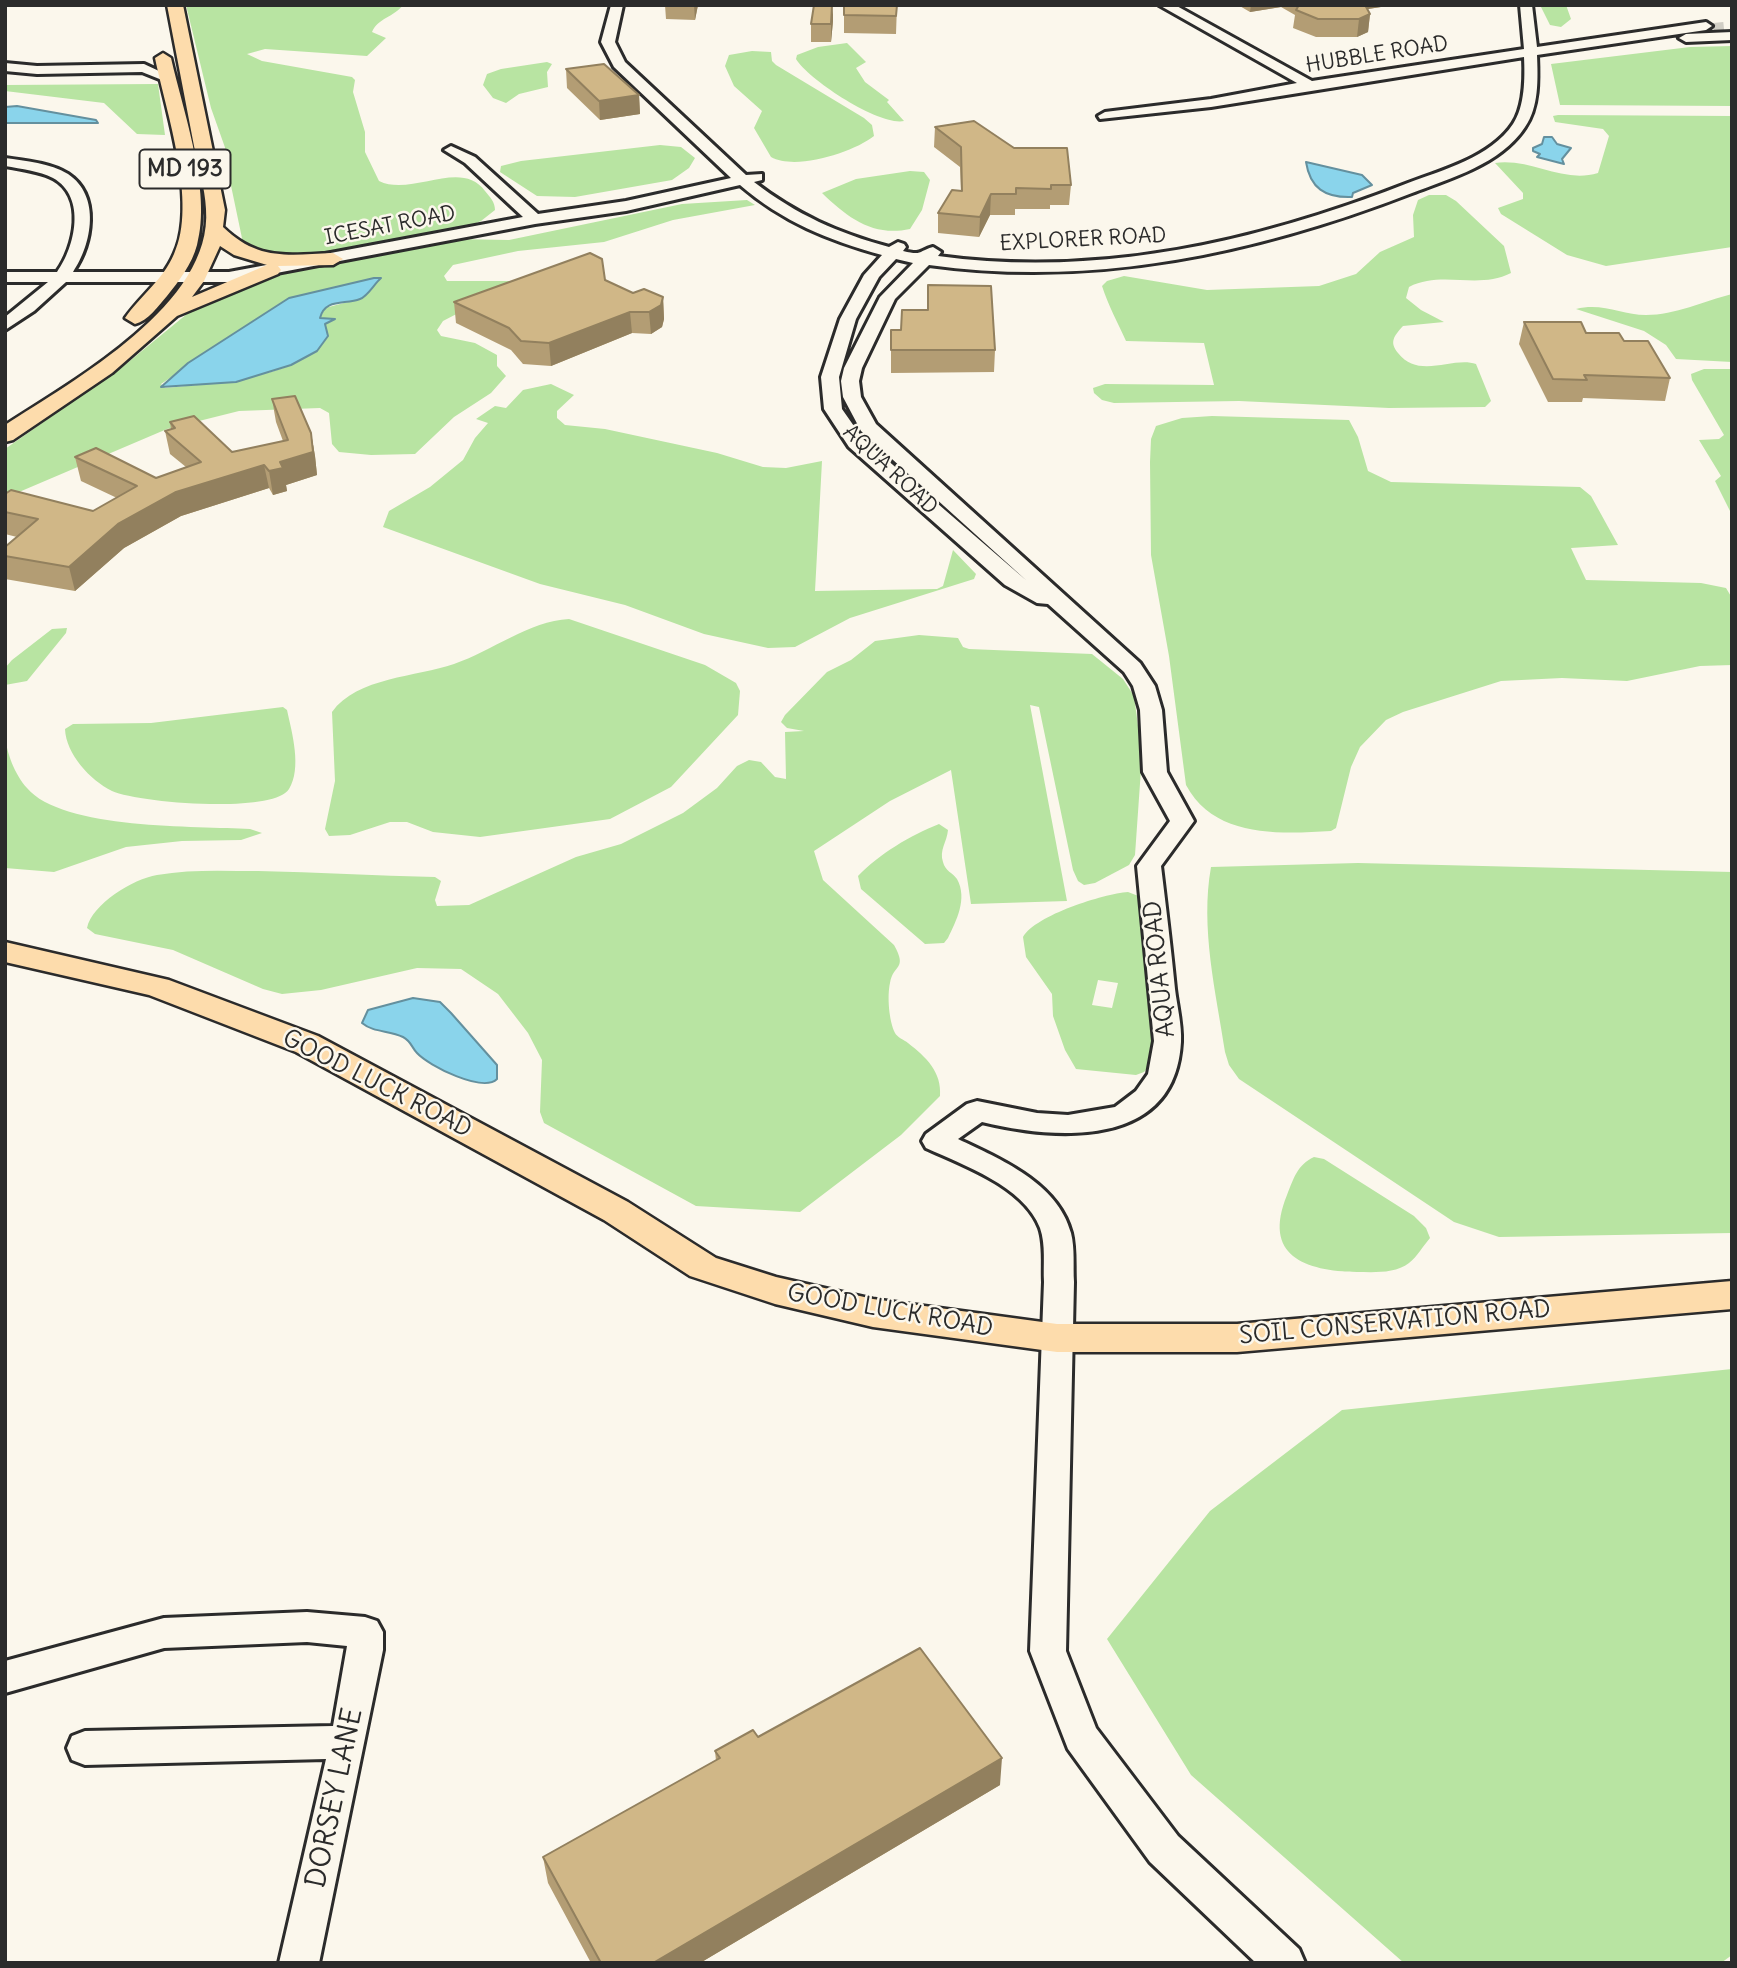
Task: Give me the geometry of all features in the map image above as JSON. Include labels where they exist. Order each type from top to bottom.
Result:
[{"type":"main road","name":"MD 193","points":[[5,436],[111,362],[164,317],[197,279],[215,230],[211,172],[175,5]]},
{"type":"main road","points":[[162,48],[183,46]]},
{"type":"main road","name":"MD 193","points":[[5,415],[110,340],[138,316],[169,279],[183,257],[191,230],[191,201],[162,48]]},
{"type":"main road","points":[[215,230],[231,248],[258,258],[333,258]]},
{"type":"main road","points":[[164,317],[208,294],[271,270]]},
{"type":"main road","name":"GOOD LUCK ROAD","points":[[5,952],[158,987],[307,1044],[616,1211],[703,1267],[775,1290],[873,1313],[1058,1338]]},
{"type":"main road","name":"SOIL CONSERVATION ROAD","points":[[1058,1338],[1237,1338],[1732,1295]]},
{"type":"street","name":"EXPLORER ROAD","points":[[617,5],[611,25],[610,50],[632,77],[744,180],[796,220],[835,238],[989,266],[1052,267],[1169,258],[1270,238],[1343,216],[1493,149],[1519,128],[1526,115],[1529,53]]},
{"type":"street","points":[[1165,5],[1310,85]]},
{"type":"street","points":[[1526,5],[1529,53]]},
{"type":"street","name":"HUBBLE ROAD","points":[[1105,116],[1211,103],[1310,85],[1529,53],[1722,28]]},
{"type":"street","name":"HUBBLE ROAD","points":[[1657,36],[1699,38],[1722,28]]},
{"type":"street","points":[[134,68],[154,62],[162,48]]},
{"type":"street","points":[[5,67],[50,70],[154,69],[167,78]]},
{"type":"street","name":"EXPLORER ROAD","points":[[632,77],[688,114],[813,218],[894,250]]},
{"type":"street","points":[[451,150],[470,160],[535,219]]},
{"type":"street","points":[[5,162],[53,172],[72,184],[80,196],[80,236],[61,278],[5,325]]},
{"type":"street","name":"ICESAT ROAD","points":[[197,279],[271,270],[535,219],[626,206],[762,177]]},
{"type":"street","name":"AQUA ROAD","points":[[894,250],[866,285],[848,320],[830,377],[833,410],[856,443],[1012,581],[1064,609]]},
{"type":"street","name":"AQUA ROAD","points":[[930,256],[888,297],[853,368],[850,381],[858,414],[868,427],[1034,576],[1064,609],[1132,668],[1144,685],[1155,738],[1155,772],[1182,821],[1149,866],[1166,1000],[1167,1062],[1152,1093],[1124,1116],[1107,1122],[1059,1123],[1003,1118],[977,1111],[936,1142],[992,1168],[1029,1192],[1055,1228],[1059,1282],[1058,1338]]},
{"type":"street","points":[[5,276],[197,279]]},
{"type":"street","points":[[1058,1338],[1048,1651],[1081,1737],[1164,1849],[1284,1963]]},
{"type":"street","name":"DORSEY LANE","points":[[5,1677],[164,1633],[307,1627],[365,1632],[365,1650],[348,1742],[299,1963]]},
{"type":"street","points":[[85,1748],[348,1742]]},
{"type":"green space","points":[[186,5],[403,5],[375,27],[372,32],[386,38],[367,56],[265,49],[247,54],[262,61],[352,77],[355,80],[353,92],[365,132],[365,152],[379,181],[406,185],[463,178],[475,182],[485,191],[495,210],[481,221],[462,229],[351,251],[294,255],[267,251],[243,243],[229,176],[228,156],[211,108]]},
{"type":"green space","points":[[1540,5],[1566,5],[1571,19],[1561,27],[1550,25]]},
{"type":"green space","points":[[847,43],[866,62],[856,68],[865,82],[889,100],[887,102],[904,121],[878,116],[846,100],[815,78],[796,59],[797,55],[818,47]]},
{"type":"green space","points":[[1732,46],[1732,106],[1560,105],[1551,64],[1690,47]]},
{"type":"green space","points":[[752,51],[771,52],[772,61],[776,65],[864,118],[872,125],[874,136],[853,148],[824,158],[795,162],[771,157],[754,128],[762,111],[734,86],[725,66],[729,55]]},
{"type":"green space","points":[[547,62],[552,64],[547,72],[548,87],[519,94],[506,103],[493,98],[483,85],[487,74],[501,69]]},
{"type":"green space","points":[[158,84],[165,135],[137,134],[104,103],[5,91],[5,85]]},
{"type":"green space","points":[[1553,116],[1732,116],[1732,247],[1606,266],[1567,255],[1501,214],[1498,208],[1523,199],[1523,193],[1495,163],[1522,164],[1572,175],[1598,173],[1609,136],[1603,129],[1555,122]]},
{"type":"green space","points":[[660,145],[681,147],[695,158],[689,168],[672,180],[575,197],[537,196],[500,172],[501,166],[521,161]]},
{"type":"green space","points":[[910,171],[924,172],[930,180],[922,210],[910,229],[897,231],[873,228],[852,217],[822,193],[856,179]]},
{"type":"green space","points":[[1429,195],[1446,195],[1456,201],[1504,246],[1511,273],[1486,280],[1434,280],[1409,287],[1406,298],[1421,310],[1444,322],[1403,326],[1395,336],[1394,346],[1406,361],[1416,365],[1436,366],[1467,362],[1476,364],[1491,401],[1485,407],[1389,408],[1239,401],[1114,403],[1102,400],[1094,393],[1093,388],[1105,384],[1214,385],[1204,343],[1126,341],[1102,286],[1107,281],[1124,276],[1207,290],[1319,286],[1356,274],[1380,252],[1414,237],[1413,215],[1418,200]]},
{"type":"green space","points":[[747,200],[755,205],[673,220],[604,242],[518,251],[453,265],[444,276],[447,281],[520,281],[443,321],[437,330],[441,336],[475,343],[497,355],[497,366],[506,376],[491,393],[454,417],[415,454],[371,455],[339,452],[332,444],[329,413],[320,408],[239,411],[167,429],[5,498],[5,449],[126,364],[193,309],[278,274],[455,239],[509,240],[682,204]],"holes":[[[380,277],[363,298],[325,308],[320,318],[334,319],[325,324],[328,336],[316,350],[278,370],[205,384],[165,388],[161,384],[289,298]]]},
{"type":"green space","points":[[1732,294],[1732,362],[1676,359],[1666,345],[1644,331],[1576,309],[1595,307],[1637,314],[1657,314]]},
{"type":"green space","points":[[1704,369],[1732,369],[1732,515],[1715,481],[1721,476],[1699,440],[1719,439],[1724,435],[1692,380],[1691,374]]},
{"type":"green space","points":[[551,384],[574,395],[557,411],[557,418],[565,425],[605,429],[717,453],[763,467],[786,468],[822,461],[815,591],[937,589],[943,586],[953,550],[976,574],[974,579],[850,618],[795,647],[768,648],[704,634],[625,605],[540,584],[383,527],[389,511],[430,487],[463,460],[475,438],[488,423],[476,419],[495,406],[506,408],[523,390]]},
{"type":"green space","points":[[1212,416],[1349,420],[1358,437],[1368,471],[1391,482],[1580,487],[1591,496],[1618,545],[1571,548],[1586,580],[1701,583],[1726,588],[1732,598],[1732,665],[1700,666],[1627,681],[1562,678],[1501,681],[1403,712],[1386,720],[1360,747],[1351,767],[1336,828],[1331,831],[1290,833],[1249,829],[1230,824],[1213,815],[1198,802],[1186,785],[1169,656],[1151,555],[1150,462],[1151,439],[1156,426],[1182,418]]},
{"type":"green space","points":[[569,619],[705,665],[736,683],[740,691],[738,715],[671,787],[610,819],[480,837],[433,832],[407,822],[390,822],[350,835],[329,836],[325,829],[335,781],[332,712],[343,700],[372,685],[454,664],[540,625]]},
{"type":"green space","points":[[67,628],[66,633],[27,681],[5,685],[5,668],[12,660],[52,629]]},
{"type":"green space","points":[[919,635],[958,638],[963,647],[969,649],[1092,654],[1123,679],[1134,696],[1142,755],[1135,855],[1129,865],[1095,883],[1084,885],[1078,881],[1073,870],[1039,707],[1030,705],[1067,901],[971,904],[951,770],[890,801],[814,851],[823,880],[894,945],[900,963],[889,988],[893,1028],[897,1036],[915,1048],[932,1066],[940,1087],[940,1096],[901,1135],[800,1212],[696,1206],[544,1123],[540,1112],[542,1060],[528,1033],[498,994],[461,969],[417,968],[321,990],[282,994],[263,989],[173,950],[95,934],[87,928],[97,910],[126,887],[147,877],[182,872],[258,871],[435,877],[441,881],[435,900],[437,906],[469,905],[576,857],[621,844],[683,813],[717,788],[737,766],[749,760],[761,762],[775,777],[786,779],[785,732],[804,731],[787,728],[781,722],[785,715],[827,672],[851,660],[875,641]]},
{"type":"green space","points":[[283,707],[287,710],[295,750],[293,781],[289,789],[278,797],[259,802],[175,802],[112,791],[81,765],[66,738],[65,729],[73,724],[151,723]]},
{"type":"green space","points":[[5,734],[12,763],[27,788],[44,802],[69,812],[132,823],[250,829],[262,833],[241,840],[182,841],[126,847],[54,872],[5,868]]},
{"type":"green space","points":[[939,824],[948,830],[942,858],[945,868],[957,879],[961,902],[960,910],[944,943],[925,944],[861,889],[858,876],[896,846]]},
{"type":"green space","points":[[1358,863],[1732,872],[1732,1233],[1499,1237],[1454,1222],[1239,1079],[1229,1065],[1225,1052],[1210,960],[1207,913],[1211,867]]},
{"type":"green space","points":[[1128,892],[1141,897],[1156,1058],[1144,1072],[1136,1075],[1076,1069],[1065,1050],[1053,1016],[1052,994],[1026,957],[1023,937],[1041,921],[1055,914],[1087,901]],"holes":[[[1098,980],[1118,983],[1112,1008],[1092,1005]]]},
{"type":"green space","points":[[1314,1157],[1324,1159],[1414,1216],[1426,1228],[1430,1238],[1412,1261],[1391,1271],[1357,1272],[1321,1268],[1293,1256],[1284,1246],[1280,1233],[1281,1216],[1297,1173]]},
{"type":"green space","points":[[1732,1369],[1732,1955],[1721,1963],[1404,1963],[1191,1775],[1107,1639],[1210,1511],[1342,1410]]},
{"type":"water","points":[[17,106],[96,120],[98,123],[5,123],[5,107]]},
{"type":"water","points":[[1544,137],[1552,137],[1557,144],[1571,148],[1562,159],[1564,164],[1537,157],[1540,154],[1533,151],[1533,148],[1542,144]]},
{"type":"water","points":[[1306,162],[1362,175],[1372,185],[1353,193],[1352,197],[1334,196],[1315,185]]},
{"type":"water","points":[[381,278],[363,297],[326,307],[320,318],[335,319],[325,324],[328,336],[317,351],[291,365],[236,382],[161,387],[188,363],[289,298]]},
{"type":"water","points":[[413,998],[440,1002],[497,1065],[497,1079],[480,1083],[456,1076],[423,1058],[403,1037],[362,1023],[368,1010]]},
{"type":"building","points":[[814,5],[832,5],[831,24],[811,24]]},
{"type":"building","points":[[844,5],[897,5],[896,16],[844,15]]},
{"type":"building","points":[[1299,5],[1365,5],[1370,14],[1359,19],[1318,19],[1296,10]]},
{"type":"building","points":[[604,64],[639,95],[599,101],[566,69]]},
{"type":"building","points":[[974,121],[1014,148],[1067,148],[1071,185],[1051,185],[1051,189],[1016,188],[1016,194],[991,194],[980,217],[938,213],[952,190],[962,191],[961,147],[935,127]]},
{"type":"building","points":[[590,253],[602,259],[605,280],[633,293],[644,289],[663,297],[661,305],[649,312],[630,312],[549,343],[521,341],[509,328],[454,302]]},
{"type":"building","points":[[928,285],[991,286],[995,350],[891,350],[891,330],[901,330],[902,310],[928,310]]},
{"type":"building","points":[[1524,322],[1581,322],[1586,333],[1619,333],[1624,341],[1648,341],[1670,378],[1584,375],[1587,380],[1553,379]]},
{"type":"building","points":[[295,396],[311,433],[313,452],[280,462],[283,468],[269,471],[264,465],[176,492],[118,524],[69,567],[5,556],[5,547],[38,519],[5,512],[5,494],[11,490],[93,511],[137,486],[75,457],[96,448],[156,478],[201,462],[165,431],[175,428],[170,422],[194,416],[232,452],[288,440],[272,399]]},
{"type":"building","points":[[920,1648],[1002,1758],[653,1963],[601,1963],[543,1857],[720,1758],[715,1751],[753,1730],[758,1737]]},
{"type":"tunnel","points":[[1714,30],[1724,29]]}]
